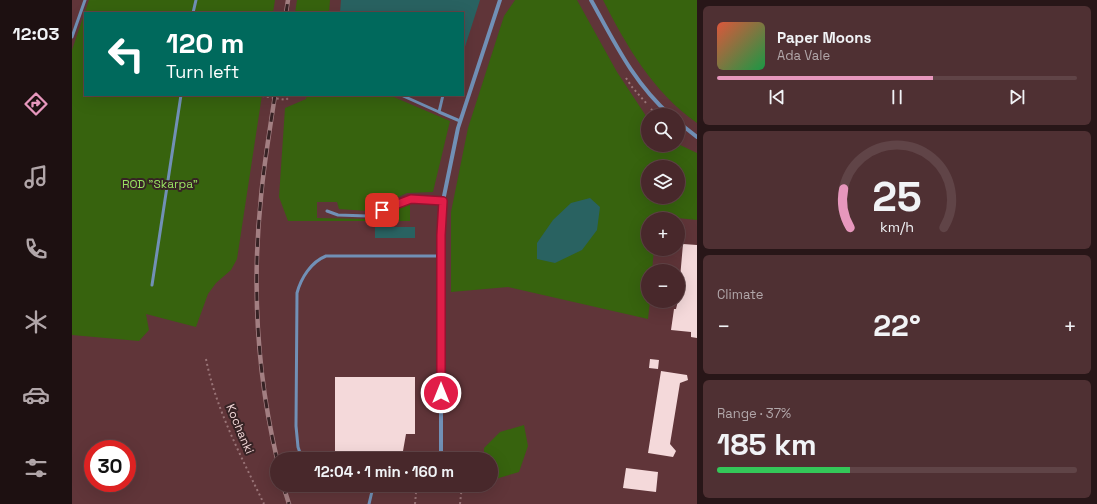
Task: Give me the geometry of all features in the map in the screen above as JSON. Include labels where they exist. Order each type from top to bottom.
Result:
[{"type":"street","points":[[441,452],[441,256],[443,201],[460,121],[500,0]]},
{"type":"street","points":[[591,0],[634,77],[662,108]]},
{"type":"street","points":[[685,128],[697,137]]},
{"type":"lane","points":[[72,37],[85,0]]},
{"type":"lane","points":[[194,12],[196,0]]},
{"type":"lane","points":[[152,285],[181,96]]},
{"type":"lane","points":[[403,96],[460,121]]},
{"type":"lane","points":[[439,112],[443,96]]},
{"type":"lane","points":[[327,211],[338,215],[367,216],[411,199],[443,201]]},
{"type":"lane","points":[[299,452],[296,426],[297,293],[299,285],[316,260],[326,256],[441,256]]},
{"type":"lane","points":[[369,504],[372,492]]},
{"type":"path","points":[[262,96],[286,100],[290,96]]},
{"type":"path","name":"Kochanki","points":[[206,359],[210,379],[229,428],[264,504]]},
{"type":"path","points":[[460,504],[461,492]]},
{"type":"green space","name":"ROD \"Skarpa\"","points":[[89,0],[275,0],[273,12],[85,12]]},
{"type":"green space","points":[[297,0],[330,0],[329,12],[295,12]]},
{"type":"green space","points":[[515,0],[577,0],[617,72],[641,108],[641,152],[685,152],[685,147],[697,153],[697,220],[685,219],[685,212],[641,212],[641,256],[653,256],[653,264],[641,264],[641,308],[649,308],[648,319],[508,287],[451,292],[451,212],[468,128],[504,16]]},
{"type":"green space","points":[[603,0],[697,0],[697,123],[685,114],[685,108],[678,108],[654,83],[642,68]]},
{"type":"green space","name":"ROD \"Skarpa\"","points":[[84,15],[84,96],[262,96],[237,259],[231,270],[216,283],[208,294],[196,327],[146,314],[149,330],[139,341],[72,335],[72,50]]},
{"type":"green space","points":[[307,96],[391,96],[450,121],[433,192],[407,193],[367,211],[339,209],[337,202],[317,202],[317,218],[370,219],[410,204],[410,221],[288,221],[279,197],[285,108],[306,99]]},
{"type":"green space","points":[[524,425],[528,446],[519,472],[498,478],[498,452],[484,452],[484,448],[500,432]]},
{"type":"water","points":[[341,0],[480,0],[464,50],[464,12],[340,12]]},
{"type":"water","points":[[590,198],[600,207],[597,230],[582,250],[555,263],[537,259],[537,243],[553,220],[571,203]]},
{"type":"water","points":[[375,227],[415,227],[415,238],[375,238]]},
{"type":"building","points":[[685,244],[697,245],[697,338],[691,337],[691,332],[671,330],[674,309],[685,308],[685,264],[681,264],[682,256],[685,256]]},
{"type":"building","points":[[650,359],[659,360],[658,369],[649,368]]},
{"type":"building","points":[[661,371],[687,375],[688,380],[680,383],[670,444],[676,451],[673,457],[648,453]]},
{"type":"building","points":[[335,377],[415,377],[415,434],[406,434],[403,451],[406,452],[335,452]]},
{"type":"building","points":[[626,468],[658,472],[656,492],[623,488]]},
{"type":"railway","points":[[286,12],[288,0]]},
{"type":"railway","points":[[275,96],[265,159],[258,230],[257,296],[261,362],[270,427],[275,452]]},
{"type":"railway","points":[[285,492],[289,504]]},
{"type":"route","points":[[382,210],[411,199],[437,199],[443,201],[441,235],[441,393]]}]
